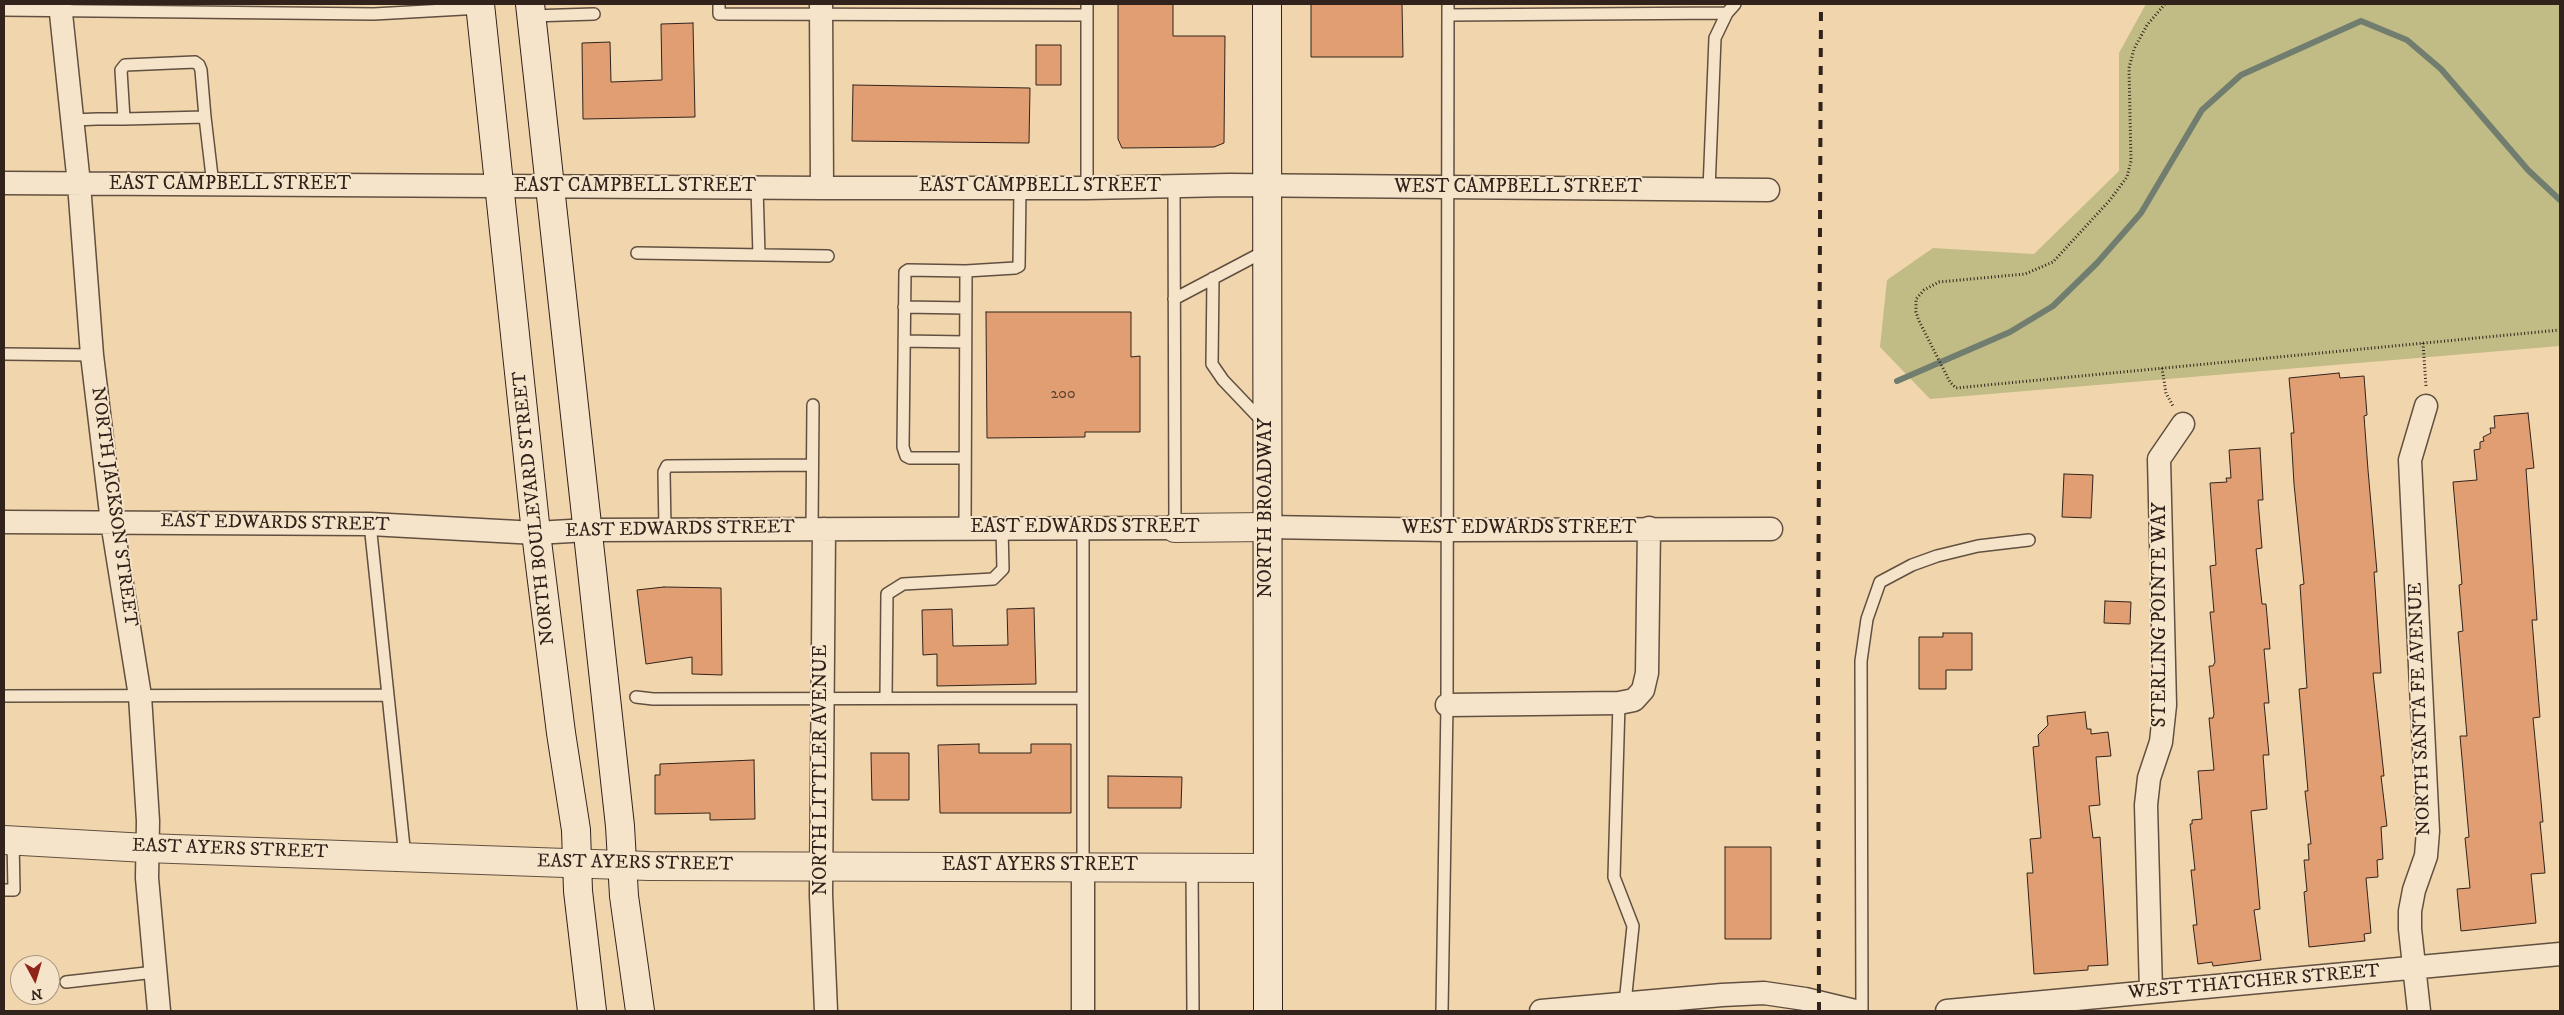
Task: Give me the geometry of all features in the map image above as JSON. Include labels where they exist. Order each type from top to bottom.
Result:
[{"type":"main road","name":"NORTH BROADWAY","points":[[1267,4],[1268,1011]]},
{"type":"main road","name":"NORTH BOULEVARD STREET","points":[[480,6],[501,187],[536,533],[561,732],[576,830],[577,863],[592,1011]]},
{"type":"main road","points":[[530,10],[620,826],[624,896],[640,1011]]},
{"type":"main road","name":"EAST EDWARDS STREET","points":[[1175,528],[1267,527]]},
{"type":"main road","name":"EAST AYERS STREET","points":[[8,840],[146,848],[577,863],[1267,868]]},
{"type":"street","name":"NORTH JACKSON STREET","points":[[60,7],[79,184],[92,355],[112,522],[140,696],[148,820],[146,878],[159,1011]]},
{"type":"street","points":[[821,9],[822,188]]},
{"type":"street","name":"EAST CAMPBELL STREET","points":[[4,183],[822,188],[1267,186]]},
{"type":"street","name":"WEST CAMPBELL STREET","points":[[1267,186],[1768,190]]},
{"type":"street","name":"NORTH SANTA FE AVENUE","points":[[2419,1011],[2410,929],[2410,911],[2414,890],[2426,856],[2428,831],[2410,460],[2426,406]]},
{"type":"street","name":"STERLING POINTE WAY","points":[[2151,992],[2146,805],[2149,778],[2161,742],[2165,705],[2159,459],[2182,424]]},
{"type":"street","name":"EAST EDWARDS STREET","points":[[4,522],[370,524],[536,533],[588,530],[1175,528]]},
{"type":"street","name":"WEST EDWARDS STREET","points":[[1267,527],[1447,530],[1771,528]]},
{"type":"street","points":[[1446,705],[1620,703],[1634,700],[1642,690],[1647,673],[1649,528]]},
{"type":"street","name":"NORTH LITTLER AVENUE","points":[[818,529],[823,697],[821,866],[826,1011]]},
{"type":"street","points":[[1083,866],[1083,1011]]},
{"type":"street","name":"WEST THATCHER STREET","points":[[1947,1011],[2560,954]]},
{"type":"street","points":[[1542,1011],[1625,1003],[1764,994],[1805,1000],[1855,1011]]},
{"type":"lane","points":[[719,4],[719,14],[821,9],[1087,9],[1087,188]]},
{"type":"lane","points":[[1709,190],[1715,38],[1727,13],[1735,4]]},
{"type":"lane","points":[[4,10],[60,7],[374,14],[480,6]]},
{"type":"lane","points":[[1442,1011],[1450,219],[1446,186],[1448,9],[1727,13]]},
{"type":"lane","points":[[530,10],[594,14]]},
{"type":"lane","points":[[124,119],[121,70],[132,63],[195,62],[201,70],[213,185]]},
{"type":"lane","points":[[73,120],[205,117]]},
{"type":"lane","points":[[1174,186],[1175,528]]},
{"type":"lane","points":[[757,187],[759,254]]},
{"type":"lane","points":[[965,458],[910,458],[904,452],[905,275],[908,270],[966,271],[1016,268],[1019,266],[1020,188]]},
{"type":"lane","points":[[1174,299],[1267,250]]},
{"type":"lane","points":[[637,253],[828,256]]},
{"type":"lane","points":[[966,271],[966,528]]},
{"type":"lane","points":[[1213,278],[1212,364],[1224,380],[1267,426]]},
{"type":"lane","points":[[904,307],[966,308]]},
{"type":"lane","points":[[904,341],[966,342]]},
{"type":"lane","points":[[4,354],[92,355]]},
{"type":"lane","points":[[813,405],[812,465],[818,529]]},
{"type":"lane","points":[[666,530],[664,472],[667,466],[812,465]]},
{"type":"lane","points":[[370,524],[405,857]]},
{"type":"lane","points":[[886,697],[887,594],[903,584],[993,579],[1003,569],[1002,528]]},
{"type":"lane","points":[[1083,528],[1083,866]]},
{"type":"lane","points":[[1862,1011],[1861,661],[1867,618],[1880,582],[1912,565],[1937,556],[1978,546],[2029,540]]},
{"type":"lane","points":[[4,696],[388,695]]},
{"type":"lane","points":[[636,697],[673,699],[823,697],[1082,698]]},
{"type":"lane","points":[[1620,703],[1614,877],[1632,926],[1625,1003]]},
{"type":"lane","points":[[4,890],[14,890],[8,840]]},
{"type":"lane","points":[[1192,867],[1193,1011]]},
{"type":"lane","points":[[66,982],[155,972]]},
{"type":"path","points":[[2165,4],[2139,37],[2129,68],[2131,161],[2127,177],[2110,200],[2053,262],[2025,274],[1939,282],[1924,290],[1916,300],[1916,312],[1950,382],[1956,388],[2560,330]]},
{"type":"path","points":[[2423,343],[2426,406]]},
{"type":"path","points":[[2162,368],[2166,393],[2182,424]]},
{"type":"shaded area","points":[[2146,4],[2560,4],[2560,346],[1930,399],[1880,347],[1887,280],[1933,248],[2034,254],[2119,171],[2119,53]]},
{"type":"building","points":[[1118,4],[1173,4],[1173,36],[1225,36],[1224,143],[1214,147],[1122,148],[1118,139]]},
{"type":"building","points":[[1311,4],[1402,4],[1403,57],[1311,57]]},
{"type":"building","points":[[693,23],[695,117],[583,119],[582,43],[610,42],[611,82],[662,80],[661,24]]},
{"type":"building","points":[[1036,45],[1061,45],[1061,85],[1036,85]]},
{"type":"building","points":[[853,85],[1030,88],[1029,143],[852,141]]},
{"type":"building","points":[[986,312],[1131,312],[1131,357],[1140,356],[1140,432],[1085,432],[1085,437],[987,438]]},
{"type":"building","points":[[2339,373],[2340,378],[2364,376],[2367,415],[2364,416],[2377,572],[2374,572],[2381,673],[2373,673],[2384,776],[2381,776],[2387,826],[2381,827],[2383,859],[2377,860],[2378,877],[2366,878],[2371,933],[2364,934],[2365,941],[2309,947],[2304,892],[2307,891],[2304,860],[2309,860],[2308,844],[2311,844],[2305,791],[2308,791],[2299,689],[2307,688],[2300,585],[2304,584],[2294,484],[2291,433],[2294,433],[2289,378]]},
{"type":"building","points":[[2528,413],[2534,468],[2526,469],[2537,620],[2532,620],[2540,717],[2533,718],[2543,822],[2540,822],[2545,873],[2531,874],[2536,923],[2461,931],[2457,889],[2470,888],[2465,838],[2469,837],[2460,736],[2467,736],[2458,632],[2463,631],[2459,585],[2462,584],[2453,482],[2477,480],[2474,450],[2480,449],[2480,442],[2484,441],[2483,437],[2491,433],[2490,428],[2495,428],[2494,416]]},
{"type":"building","points":[[2260,448],[2263,500],[2258,500],[2262,548],[2256,549],[2262,604],[2266,604],[2270,649],[2264,649],[2269,703],[2264,703],[2269,755],[2263,755],[2267,809],[2251,811],[2260,909],[2254,910],[2261,960],[2213,966],[2212,962],[2198,964],[2193,925],[2197,925],[2191,870],[2195,870],[2190,824],[2192,824],[2192,820],[2202,819],[2198,771],[2214,770],[2209,718],[2213,718],[2214,714],[2209,666],[2213,666],[2215,662],[2210,612],[2214,612],[2210,566],[2216,565],[2210,483],[2227,482],[2226,478],[2231,478],[2229,450]]},
{"type":"building","points":[[2064,474],[2093,475],[2091,518],[2062,517]]},
{"type":"building","points":[[664,587],[721,588],[722,675],[692,674],[692,657],[646,664],[637,590]]},
{"type":"building","points":[[2105,601],[2131,602],[2130,624],[2104,623]]},
{"type":"building","points":[[1034,608],[1036,684],[937,686],[937,654],[923,655],[922,610],[952,609],[953,646],[1008,645],[1007,609]]},
{"type":"building","points":[[1943,633],[1972,633],[1972,670],[1946,670],[1946,689],[1919,689],[1919,637],[1943,637]]},
{"type":"building","points":[[2085,712],[2087,729],[2091,729],[2091,734],[2108,732],[2111,756],[2096,757],[2100,805],[2089,806],[2093,838],[2100,837],[2108,965],[2088,966],[2088,970],[2034,974],[2027,873],[2033,873],[2030,839],[2041,838],[2033,747],[2039,746],[2038,735],[2048,725],[2047,716]]},
{"type":"building","points":[[979,744],[979,753],[1031,753],[1031,744],[1071,744],[1071,813],[940,813],[938,745]]},
{"type":"building","points":[[871,753],[909,753],[909,800],[872,800]]},
{"type":"building","points":[[754,760],[755,819],[710,820],[710,813],[655,814],[655,775],[660,775],[660,764]]},
{"type":"building","points":[[1108,776],[1182,777],[1181,808],[1108,808]]},
{"type":"building","points":[[1725,847],[1771,847],[1771,939],[1725,939]]},
{"type":"waterway","points":[[1897,381],[2010,332],[2053,306],[2097,263],[2141,213],[2202,110],[2241,75],[2361,21],[2407,40],[2441,69],[2528,170],[2560,200]]},
{"type":"railway","points":[[1819,1011],[1818,670],[1821,4]]}]
